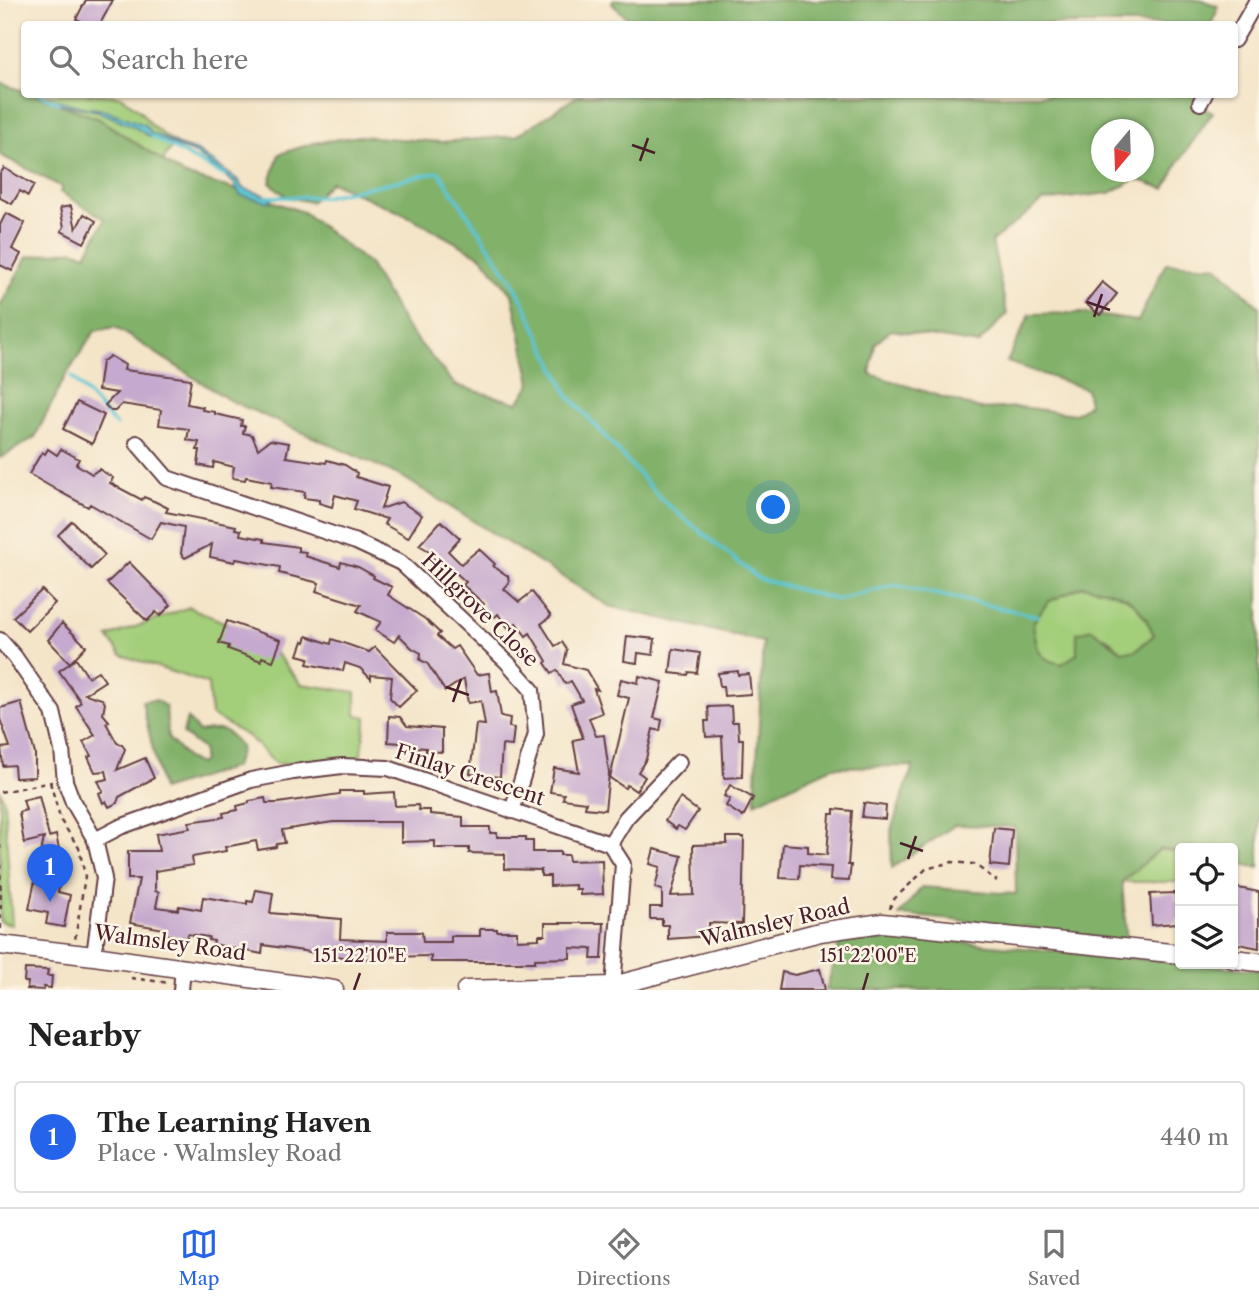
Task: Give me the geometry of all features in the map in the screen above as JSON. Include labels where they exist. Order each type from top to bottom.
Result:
[{"type":"street","points":[[1238,33],[1257,0]]},
{"type":"street","name":"Hillgrove Close","points":[[137,443],[167,478],[356,542],[401,563],[507,662],[532,690],[536,734],[512,811]]},
{"type":"street","points":[[0,640],[16,658],[53,712],[62,750],[65,781],[73,802],[95,840],[104,878],[94,956]]},
{"type":"street","points":[[602,988],[623,864],[610,844],[626,818],[679,762]]},
{"type":"street","name":"Finlay Crescent","points":[[95,840],[120,827],[251,780],[342,766],[388,768],[610,844]]},
{"type":"street","name":"Walmsley Road","points":[[466,990],[602,988],[820,932],[886,923],[1175,953]]},
{"type":"street","name":"Walmsley Road","points":[[0,935],[94,956],[334,990]]},
{"type":"street","points":[[1238,960],[1259,962]]},
{"type":"street","points":[[181,990],[183,968]]},
{"type":"path","points":[[0,792],[65,781]]},
{"type":"path","points":[[50,782],[61,821],[79,848],[85,876],[75,941]]},
{"type":"path","points":[[0,844],[0,935]]},
{"type":"path","points":[[886,923],[892,901],[926,869],[952,862],[974,864],[997,881]]},
{"type":"green space","points":[[613,0],[1203,0],[1219,7],[1212,21],[631,21],[612,4]]},
{"type":"green space","points":[[0,83],[21,90],[21,98],[43,98],[99,119],[184,175],[303,212],[369,264],[407,328],[455,385],[518,403],[531,383],[512,294],[482,257],[406,215],[331,182],[311,202],[287,197],[270,183],[279,154],[314,143],[359,136],[441,142],[516,136],[574,98],[1196,98],[1194,107],[1213,112],[1178,163],[1165,189],[1145,182],[1154,182],[1154,119],[1091,119],[1091,182],[1130,182],[1110,193],[1043,201],[992,241],[1007,314],[978,344],[891,330],[875,344],[870,374],[980,409],[1020,407],[1075,414],[1089,404],[1086,389],[1007,362],[1030,314],[1082,313],[1138,321],[1166,263],[1217,266],[1259,307],[1259,868],[1238,863],[1238,843],[1175,843],[1175,851],[1160,849],[1122,882],[1127,942],[1018,926],[899,915],[922,887],[1016,894],[1015,827],[955,825],[892,868],[891,830],[913,766],[832,767],[755,803],[763,642],[609,606],[401,476],[229,400],[115,327],[95,331],[65,377],[35,437],[0,458],[0,306],[27,257],[74,250],[86,255],[105,219],[60,192],[62,187],[0,155]],"holes":[[[1082,586],[1127,598],[1141,611],[1154,635],[1135,651],[1122,651],[1092,629],[1077,633],[1077,654],[1062,664],[1042,655],[1037,645],[1033,623],[1048,602]]]},
{"type":"green space","points":[[43,98],[123,98],[176,144],[163,161],[99,119]]},
{"type":"green space","points":[[1082,586],[1127,598],[1141,611],[1154,635],[1135,651],[1122,651],[1105,637],[1062,664],[1047,659],[1039,651],[1033,623],[1048,602]]},
{"type":"green space","points":[[189,607],[265,640],[301,684],[356,692],[356,715],[367,717],[360,759],[276,764],[249,737],[211,715],[208,684],[121,655],[108,637]]},
{"type":"green space","points":[[156,700],[166,707],[168,738],[189,760],[200,764],[203,760],[203,749],[183,734],[187,718],[199,732],[219,730],[232,736],[241,748],[235,767],[162,790],[142,701]]},
{"type":"green space","points":[[0,790],[4,800],[12,925],[0,922]]},
{"type":"green space","points":[[1160,849],[1175,851],[1175,882],[1122,882]]},
{"type":"green space","points":[[883,935],[1175,962],[1175,969],[1259,970],[1259,990],[826,990],[841,938]]},
{"type":"water","points":[[45,98],[102,109],[145,125],[151,133],[197,151],[239,181],[242,188],[273,198],[268,202],[240,195],[234,183],[196,154],[149,136],[98,111],[56,103]]},
{"type":"building","points":[[86,0],[113,0],[102,21],[76,19]]},
{"type":"building","points":[[4,168],[34,185],[28,196],[20,191],[12,204],[0,198],[0,174]]},
{"type":"building","points":[[71,206],[76,229],[84,214],[96,221],[84,243],[61,231],[64,227],[60,208]]},
{"type":"building","points":[[6,213],[25,223],[12,249],[21,254],[12,271],[0,265],[0,225]]},
{"type":"building","points":[[1102,282],[1117,294],[1100,315],[1085,303]]},
{"type":"building","points":[[110,356],[125,365],[124,370],[191,379],[187,404],[242,420],[241,426],[245,426],[243,433],[252,435],[258,449],[270,440],[289,443],[286,457],[326,463],[327,460],[345,465],[357,473],[356,477],[388,487],[381,509],[401,502],[422,515],[408,538],[384,524],[387,519],[354,509],[357,501],[335,495],[332,507],[319,503],[319,500],[304,498],[305,492],[271,487],[272,482],[246,477],[245,480],[232,478],[234,467],[214,462],[213,468],[198,465],[199,442],[187,440],[189,429],[159,425],[161,410],[122,404],[115,411],[111,411],[105,405],[117,393],[98,390],[102,362]]},
{"type":"building","points":[[77,402],[104,415],[92,444],[63,429]]},
{"type":"building","points":[[48,449],[57,455],[61,449],[79,459],[76,464],[92,474],[99,469],[113,478],[110,483],[142,500],[144,497],[168,508],[166,512],[236,526],[235,529],[241,530],[240,535],[298,547],[298,551],[306,552],[305,556],[340,567],[341,562],[358,567],[392,587],[388,595],[425,619],[440,633],[437,636],[452,649],[457,646],[477,675],[489,673],[492,692],[497,691],[501,716],[510,718],[509,727],[514,728],[512,746],[502,745],[500,777],[470,774],[476,724],[485,725],[481,701],[468,703],[464,679],[445,691],[427,663],[420,660],[421,653],[399,635],[394,642],[375,630],[381,622],[357,611],[361,605],[316,591],[319,583],[279,573],[280,567],[210,557],[212,544],[185,558],[181,554],[184,527],[161,522],[151,539],[90,504],[88,507],[60,492],[29,474],[42,452],[45,454]]},
{"type":"building","points":[[72,521],[105,555],[91,569],[58,535]]},
{"type":"building","points":[[441,521],[460,538],[448,551],[461,564],[479,549],[495,564],[493,566],[508,576],[509,583],[504,589],[519,602],[532,592],[551,616],[541,624],[555,646],[562,642],[567,650],[564,664],[586,670],[598,690],[594,689],[602,713],[589,718],[596,736],[604,735],[609,773],[605,810],[585,808],[586,802],[563,799],[564,794],[550,792],[554,768],[579,772],[573,740],[583,738],[571,704],[582,700],[571,681],[565,684],[557,670],[552,673],[530,633],[526,636],[516,623],[509,629],[498,614],[495,617],[482,606],[484,604],[463,585],[466,582],[445,563],[438,563],[429,555],[431,552],[419,545]]},
{"type":"building","points":[[129,562],[171,605],[160,616],[156,612],[147,621],[107,583]]},
{"type":"building","points":[[42,590],[55,603],[27,631],[13,617]]},
{"type":"building","points":[[227,621],[281,640],[273,661],[262,657],[261,661],[219,643]]},
{"type":"building","points":[[62,623],[86,646],[70,663],[48,640]]},
{"type":"building","points":[[307,636],[331,644],[332,639],[369,652],[375,647],[417,690],[399,707],[390,698],[392,677],[371,675],[371,679],[360,668],[345,663],[343,671],[307,664],[309,658],[298,655]]},
{"type":"building","points":[[627,636],[655,639],[653,655],[638,653],[637,663],[624,661]]},
{"type":"building","points":[[673,649],[700,653],[697,673],[670,673]]},
{"type":"building","points":[[76,659],[88,677],[98,671],[105,681],[85,694],[102,699],[105,703],[103,714],[109,721],[106,723],[117,743],[125,749],[117,770],[145,758],[154,778],[119,797],[117,803],[109,807],[106,801],[103,803],[99,793],[103,791],[98,781],[108,779],[106,771],[95,772],[88,757],[91,756],[83,742],[95,735],[76,706],[81,702],[59,671]]},
{"type":"building","points":[[738,671],[738,675],[749,674],[751,694],[724,696],[718,673]]},
{"type":"building","points":[[639,676],[663,682],[654,718],[662,720],[660,731],[653,729],[646,759],[638,772],[645,777],[636,791],[627,785],[625,788],[610,778],[629,698],[617,695],[621,679],[638,683]]},
{"type":"building","points":[[21,702],[35,754],[35,777],[15,778],[14,765],[3,766],[1,748],[10,747],[0,719],[0,708]]},
{"type":"building","points":[[731,706],[732,722],[738,722],[739,739],[743,739],[742,777],[724,778],[722,736],[706,737],[705,721],[709,721],[708,707]]},
{"type":"building","points":[[389,716],[400,717],[407,726],[442,729],[442,752],[426,751],[426,748],[413,747],[414,744],[388,742]]},
{"type":"building","points":[[730,785],[753,798],[743,817],[726,806],[730,799],[724,796]]},
{"type":"building","points":[[340,791],[364,791],[364,794],[394,792],[395,806],[418,805],[419,810],[430,810],[430,814],[463,817],[463,827],[490,827],[490,833],[497,833],[497,837],[526,837],[526,841],[533,841],[533,852],[560,852],[560,855],[568,855],[569,861],[602,860],[603,894],[580,895],[580,889],[575,889],[575,885],[550,886],[550,876],[541,876],[541,870],[505,869],[505,854],[469,853],[469,848],[435,848],[435,841],[401,842],[401,822],[333,822],[282,830],[285,843],[277,844],[276,847],[258,850],[256,841],[225,847],[226,851],[192,857],[193,865],[155,871],[155,891],[159,892],[156,907],[178,910],[179,906],[201,910],[203,897],[247,904],[247,901],[253,902],[256,890],[273,893],[270,913],[341,919],[340,939],[387,941],[387,932],[422,932],[423,942],[451,942],[451,936],[480,936],[480,929],[517,931],[517,940],[539,939],[539,935],[545,935],[545,923],[604,923],[602,959],[591,959],[592,949],[570,948],[570,958],[535,959],[535,962],[431,962],[431,956],[350,958],[263,945],[262,954],[213,944],[214,941],[208,940],[209,937],[188,934],[187,938],[163,934],[164,929],[130,923],[139,879],[128,879],[128,851],[159,851],[156,834],[190,828],[189,822],[224,817],[223,813],[238,810],[237,806],[249,801],[265,798],[266,803],[278,803],[340,794]]},
{"type":"building","points":[[39,796],[49,837],[56,835],[60,854],[65,855],[58,892],[70,895],[64,927],[46,924],[48,913],[29,909],[44,838],[24,843],[19,812],[26,810],[23,800]]},
{"type":"building","points":[[680,798],[698,811],[685,830],[678,826],[676,829],[665,821]]},
{"type":"building","points":[[864,803],[886,806],[885,819],[862,817]]},
{"type":"building","points":[[834,809],[852,811],[849,881],[830,880],[831,867],[800,865],[799,879],[780,878],[783,844],[808,846],[808,853],[827,855],[830,814],[834,814]]},
{"type":"building","points":[[994,828],[1012,830],[1009,867],[990,865]]},
{"type":"building","points":[[727,837],[744,837],[742,924],[709,923],[709,936],[668,939],[668,925],[662,925],[662,919],[650,919],[650,907],[662,907],[662,890],[655,888],[660,867],[650,864],[654,849],[682,856],[671,896],[694,895],[693,845],[727,844]]},
{"type":"building","points":[[1238,888],[1259,892],[1259,948],[1238,944]]},
{"type":"building","points":[[1175,893],[1175,923],[1152,925],[1150,894]]},
{"type":"building","points":[[25,969],[48,970],[47,976],[52,976],[51,988],[27,989],[28,982],[24,982]]},
{"type":"building","points":[[820,969],[825,990],[779,990],[782,972],[795,975]]},
{"type":"waterway","points":[[47,98],[58,103]]},
{"type":"waterway","points":[[153,137],[223,175]]},
{"type":"waterway","points":[[266,197],[323,197],[439,172],[515,285],[568,395],[663,501],[759,579],[838,600],[894,585],[1038,616]]},
{"type":"waterway","points":[[71,376],[116,425]]},
{"type":"place","name":"The Learning Haven","points":[[50,902]]}]
